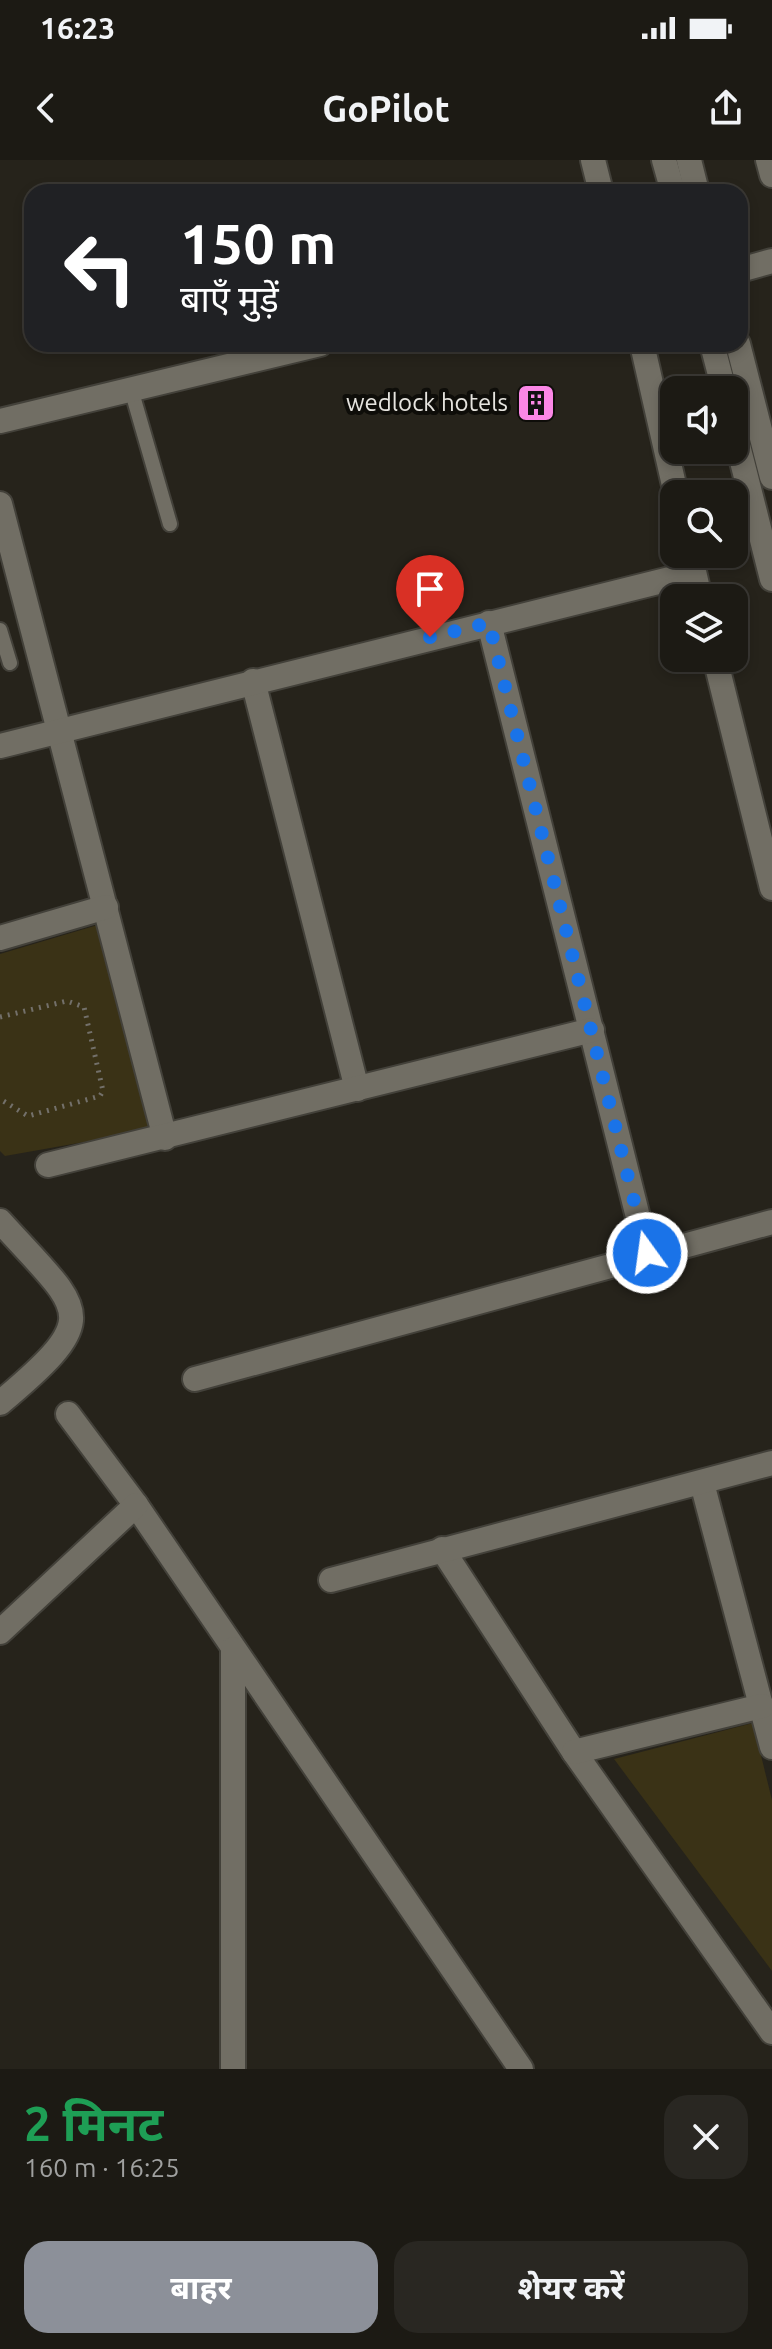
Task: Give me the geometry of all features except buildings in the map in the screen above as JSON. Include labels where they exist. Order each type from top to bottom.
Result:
[{"type":"street","points":[[593,160],[599,184]]},
{"type":"street","points":[[664,160],[671,184]]},
{"type":"street","points":[[689,160],[695,184]]},
{"type":"street","points":[[768,160],[772,175]]},
{"type":"street","points":[[748,268],[772,261]]},
{"type":"street","points":[[0,421],[286,352]]},
{"type":"street","points":[[644,352],[673,480]]},
{"type":"street","points":[[714,352],[720,376]]},
{"type":"street","points":[[740,352],[772,477]]},
{"type":"street","points":[[743,464],[772,579]]},
{"type":"street","points":[[0,504],[165,1138]]},
{"type":"street","points":[[0,746],[60,728],[489,623],[675,568]]},
{"type":"street","points":[[489,623],[647,1253]]},
{"type":"street","points":[[718,672],[772,888]]},
{"type":"street","points":[[253,681],[357,1089]]},
{"type":"street","points":[[0,938],[106,907]]},
{"type":"street","points":[[48,1165],[592,1030]]},
{"type":"street","points":[[0,1221],[70,1299],[73,1320],[68,1338],[39,1370],[0,1403]]},
{"type":"street","points":[[195,1379],[647,1253],[772,1222]]},
{"type":"street","points":[[68,1414],[136,1505],[521,2069]]},
{"type":"street","points":[[331,1580],[772,1463]]},
{"type":"street","points":[[702,1483],[772,1747]]},
{"type":"street","points":[[0,1632],[136,1505]]},
{"type":"street","points":[[442,1549],[574,1752],[772,2032]]},
{"type":"street","points":[[233,1649],[233,2069]]},
{"type":"street","points":[[574,1752],[762,1706]]},
{"type":"lane","points":[[131,389],[170,524]]},
{"type":"lane","points":[[0,630],[10,663]]},
{"type":"path","points":[[0,1017],[77,1002],[84,1007],[103,1091],[100,1096],[28,1116],[0,1099]]},
{"type":"shaded area","points":[[101,924],[152,1130],[5,1156],[0,1151],[0,954]]},
{"type":"shaded area","points":[[753,1723],[772,1800],[772,1971],[614,1759]]},
{"type":"place","name":"wedlock hotels","points":[[536,403]]},
{"type":"route","points":[[430,637],[489,623],[647,1253]]}]
